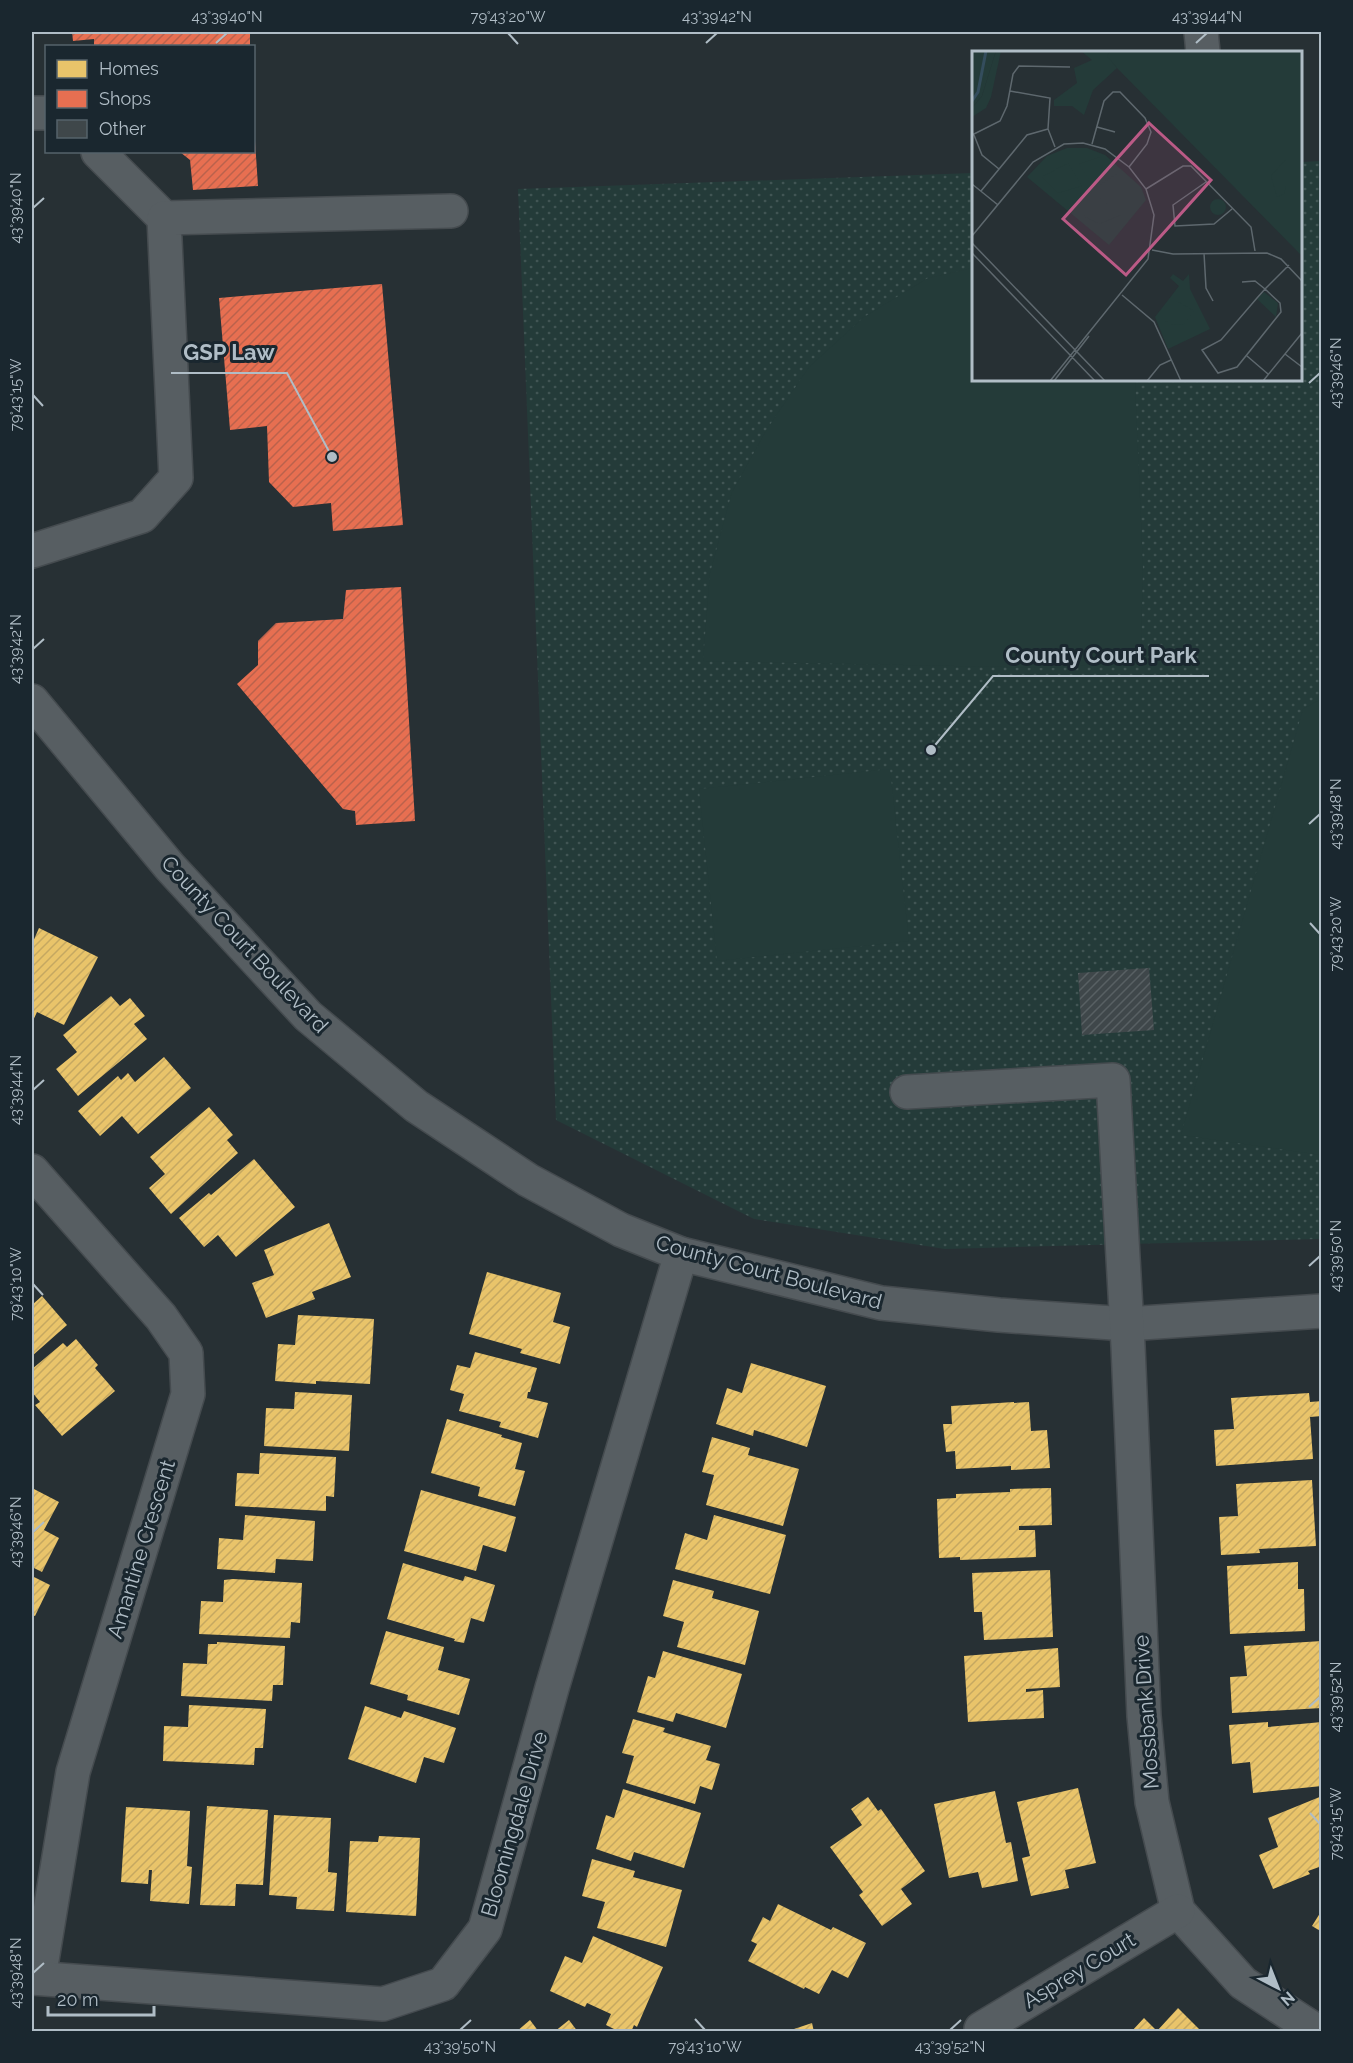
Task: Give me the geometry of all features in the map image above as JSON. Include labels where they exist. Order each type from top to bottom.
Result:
[{"type":"street","points":[[1202,32],[1203,51]]},
{"type":"street","points":[[32,551],[142,516],[176,478],[164,218],[99,153]]},
{"type":"street","points":[[164,218],[451,210]]},
{"type":"street","name":"County Court Boulevard","points":[[32,701],[171,867],[308,1016],[416,1106],[528,1180],[621,1230],[681,1254],[880,1303],[999,1315],[1127,1324],[1322,1311]]},
{"type":"street","name":"Mossbank Drive","points":[[908,1092],[1113,1080],[1127,1324],[1144,1716],[1152,1802],[1178,1911],[1243,1983],[1318,2031]]},
{"type":"street","name":"Amantine Crescent","points":[[32,1171],[161,1317],[174,1335],[186,1353],[188,1394],[73,1772],[35,1978]]},
{"type":"street","name":"Bloomingdale Drive","points":[[35,1978],[384,2004],[443,1984],[485,1929],[552,1688],[681,1254]]},
{"type":"street","name":"Asprey Court","points":[[981,2029],[1178,1911]]},
{"type":"green space","points":[[1321,161],[1321,1239],[945,1249],[754,1219],[556,1120],[518,189],[972,173],[972,381],[1302,381],[1302,162]]},
{"type":"green space","points":[[972,268],[972,381],[1135,381],[1143,569],[1141,644],[1122,662],[1050,668],[703,661],[710,573],[732,492],[767,429],[809,367],[864,317],[928,278]]},
{"type":"green space","points":[[1321,699],[1321,1155],[1181,1135],[1303,709]]},
{"type":"green space","points":[[890,769],[909,941],[717,961],[699,789]]},
{"type":"building: Homes","points":[[39,928],[98,957],[64,1025],[37,1012],[32,1023],[32,944]]},
{"type":"building: Homes","points":[[111,996],[120,1006],[130,998],[145,1016],[134,1024],[147,1039],[78,1096],[56,1069],[77,1052],[63,1035]]},
{"type":"building: Homes","points":[[164,1057],[191,1088],[138,1134],[122,1116],[100,1136],[78,1111],[118,1076],[121,1080],[128,1073],[135,1082]]},
{"type":"building: Homes","points":[[209,1107],[233,1135],[227,1140],[238,1153],[171,1214],[149,1188],[165,1174],[150,1157]]},
{"type":"building: Homes","points":[[254,1159],[295,1207],[236,1257],[218,1235],[204,1247],[179,1218]]},
{"type":"building: Homes","points":[[329,1223],[351,1277],[312,1292],[315,1299],[266,1318],[252,1283],[274,1275],[264,1250]]},
{"type":"building: Homes","points":[[487,1272],[561,1293],[553,1322],[570,1327],[560,1364],[520,1353],[522,1349],[469,1334]]},
{"type":"building: Homes","points":[[42,1296],[67,1325],[32,1356],[32,1305]]},
{"type":"building: Homes","points":[[298,1315],[374,1319],[370,1384],[275,1381],[278,1344],[295,1345]]},
{"type":"building: Homes","points":[[76,1339],[98,1365],[95,1368],[115,1391],[62,1436],[35,1405],[40,1402],[32,1392],[32,1369],[63,1343],[67,1347]]},
{"type":"building: Homes","points":[[475,1352],[537,1368],[527,1398],[548,1403],[538,1438],[499,1427],[501,1422],[459,1411],[464,1394],[450,1390],[457,1365],[470,1368]]},
{"type":"building: Homes","points":[[751,1363],[826,1386],[807,1447],[754,1430],[753,1436],[716,1424],[727,1388],[742,1393]]},
{"type":"building: Homes","points":[[295,1392],[352,1395],[349,1451],[264,1446],[266,1408],[294,1409]]},
{"type":"building: Homes","points":[[1309,1393],[1310,1402],[1322,1401],[1322,1416],[1310,1417],[1313,1459],[1216,1466],[1214,1430],[1234,1429],[1231,1398]]},
{"type":"building: Homes","points":[[1029,1402],[1031,1431],[1047,1430],[1050,1468],[1011,1470],[1011,1466],[956,1469],[955,1451],[946,1452],[943,1424],[952,1424],[951,1406]]},
{"type":"building: Homes","points":[[447,1419],[522,1443],[515,1469],[525,1471],[515,1506],[478,1496],[480,1487],[431,1473]]},
{"type":"building: Homes","points":[[712,1437],[750,1448],[748,1455],[799,1469],[783,1526],[706,1505],[714,1475],[702,1472]]},
{"type":"building: Homes","points":[[260,1453],[336,1457],[334,1497],[326,1496],[326,1511],[235,1506],[237,1473],[259,1474]]},
{"type":"building: Homes","points":[[1312,1480],[1316,1546],[1259,1549],[1260,1553],[1221,1555],[1219,1517],[1238,1516],[1236,1484]]},
{"type":"building: Homes","points":[[32,1488],[59,1502],[44,1530],[59,1538],[42,1572],[32,1567]]},
{"type":"building: Homes","points":[[1051,1488],[1052,1525],[1019,1526],[1019,1530],[1035,1530],[1036,1557],[960,1560],[960,1557],[939,1558],[937,1499],[956,1498],[956,1494]]},
{"type":"building: Homes","points":[[421,1490],[516,1517],[506,1552],[483,1545],[476,1571],[404,1551]]},
{"type":"building: Homes","points":[[245,1515],[315,1521],[313,1561],[276,1559],[275,1573],[217,1569],[219,1538],[243,1540]]},
{"type":"building: Homes","points":[[714,1515],[786,1535],[770,1594],[675,1569],[685,1533],[707,1540]]},
{"type":"building: Homes","points":[[1298,1562],[1298,1589],[1304,1589],[1305,1631],[1230,1634],[1227,1566]]},
{"type":"building: Homes","points":[[403,1563],[463,1581],[465,1576],[495,1585],[484,1622],[471,1618],[464,1643],[387,1619]]},
{"type":"building: Homes","points":[[1050,1570],[1053,1637],[984,1640],[982,1612],[974,1612],[972,1573]]},
{"type":"building: Homes","points":[[32,1576],[50,1585],[35,1616],[32,1615]]},
{"type":"building: Homes","points":[[224,1580],[302,1583],[300,1623],[291,1622],[290,1638],[199,1634],[201,1601],[223,1602]]},
{"type":"building: Homes","points":[[673,1580],[714,1591],[712,1598],[759,1611],[745,1665],[677,1647],[684,1622],[663,1616]]},
{"type":"building: Homes","points":[[386,1631],[444,1647],[438,1670],[470,1679],[459,1715],[407,1700],[408,1695],[370,1684]]},
{"type":"building: Homes","points":[[1322,1641],[1322,1708],[1232,1713],[1230,1677],[1247,1676],[1244,1646]]},
{"type":"building: Homes","points":[[217,1642],[285,1646],[283,1685],[273,1685],[272,1701],[181,1696],[183,1663],[207,1664],[208,1644],[217,1644]]},
{"type":"building: Homes","points":[[1058,1648],[1060,1687],[1026,1689],[1026,1692],[1043,1690],[1044,1718],[968,1722],[964,1656]]},
{"type":"building: Homes","points":[[663,1651],[742,1674],[726,1728],[676,1713],[673,1722],[637,1712],[648,1676],[655,1678]]},
{"type":"building: Homes","points":[[189,1705],[266,1709],[263,1748],[255,1748],[254,1765],[163,1761],[164,1726],[188,1727]]},
{"type":"building: Homes","points":[[365,1706],[401,1718],[404,1711],[456,1728],[444,1763],[424,1757],[416,1783],[348,1759]]},
{"type":"building: Homes","points":[[633,1719],[665,1728],[663,1732],[711,1746],[706,1760],[720,1764],[712,1790],[700,1786],[695,1804],[626,1783],[634,1756],[622,1753]]},
{"type":"building: Homes","points":[[1268,1722],[1268,1727],[1322,1722],[1322,1786],[1253,1793],[1250,1762],[1232,1764],[1229,1725]]},
{"type":"building: Homes","points":[[1078,1788],[1096,1863],[1065,1870],[1069,1888],[1031,1896],[1022,1858],[1030,1856],[1017,1802]]},
{"type":"building: Homes","points":[[623,1789],[701,1813],[684,1868],[634,1852],[631,1861],[596,1849],[606,1815],[614,1818]]},
{"type":"building: Homes","points":[[995,1791],[1006,1843],[1011,1842],[1018,1881],[982,1888],[978,1872],[949,1878],[934,1804]]},
{"type":"building: Homes","points":[[1322,1796],[1322,1866],[1308,1871],[1310,1874],[1273,1889],[1259,1855],[1278,1847],[1268,1818]]},
{"type":"building: Homes","points":[[868,1797],[878,1811],[881,1809],[925,1871],[901,1889],[912,1904],[882,1926],[859,1895],[863,1892],[830,1847],[862,1825],[851,1809]]},
{"type":"building: Homes","points":[[207,1806],[268,1810],[263,1885],[236,1884],[235,1906],[200,1905]]},
{"type":"building: Homes","points":[[126,1807],[190,1811],[187,1866],[192,1867],[189,1904],[150,1901],[152,1870],[149,1870],[148,1884],[121,1882]]},
{"type":"building: Homes","points":[[274,1815],[331,1818],[328,1872],[337,1873],[334,1911],[296,1909],[297,1897],[269,1895]]},
{"type":"building: Homes","points":[[379,1836],[420,1838],[416,1916],[346,1912],[350,1841],[378,1842]]},
{"type":"building: Homes","points":[[592,1859],[635,1871],[633,1877],[682,1890],[666,1947],[597,1928],[605,1902],[582,1896]]},
{"type":"building: Homes","points":[[778,1904],[831,1930],[833,1927],[866,1943],[848,1978],[832,1970],[819,1994],[748,1961],[757,1944],[751,1941],[763,1917],[770,1921]]},
{"type":"building: Homes","points":[[1322,1910],[1322,1932],[1312,1926]]},
{"type":"building: Homes","points":[[593,1936],[663,1967],[637,2027],[634,2025],[631,2032],[620,2032],[606,2025],[611,2014],[587,2003],[585,2007],[550,1991],[565,1956],[582,1963]]},
{"type":"building: Homes","points":[[1178,2008],[1202,2032],[1131,2032],[1144,2018],[1157,2031]]},
{"type":"building: Homes","points":[[530,2020],[539,2032],[516,2032]]},
{"type":"building: Homes","points":[[569,2020],[578,2032],[554,2032]]},
{"type":"building: Homes","points":[[812,2023],[814,2032],[788,2032],[788,2031]]},
{"type":"building: Shops","points":[[72,32],[250,32],[250,45],[94,45],[94,39],[73,41]]},
{"type":"building: Shops","points":[[255,141],[258,186],[193,190],[190,160],[181,153],[255,153]]},
{"type":"building: Shops","points":[[382,284],[403,525],[333,531],[331,503],[293,507],[269,482],[267,426],[230,430],[219,298]]},
{"type":"building: Shops","points":[[401,587],[415,821],[356,825],[355,811],[343,809],[237,684],[258,665],[258,641],[276,623],[343,619],[346,590]]},
{"type":"building: Other","points":[[1149,968],[1154,1030],[1082,1035],[1078,973]]},
{"type":"place","name":"GSP Law","points":[[332,457]]},
{"type":"place","name":"County Court Park","points":[[931,750]]}]
